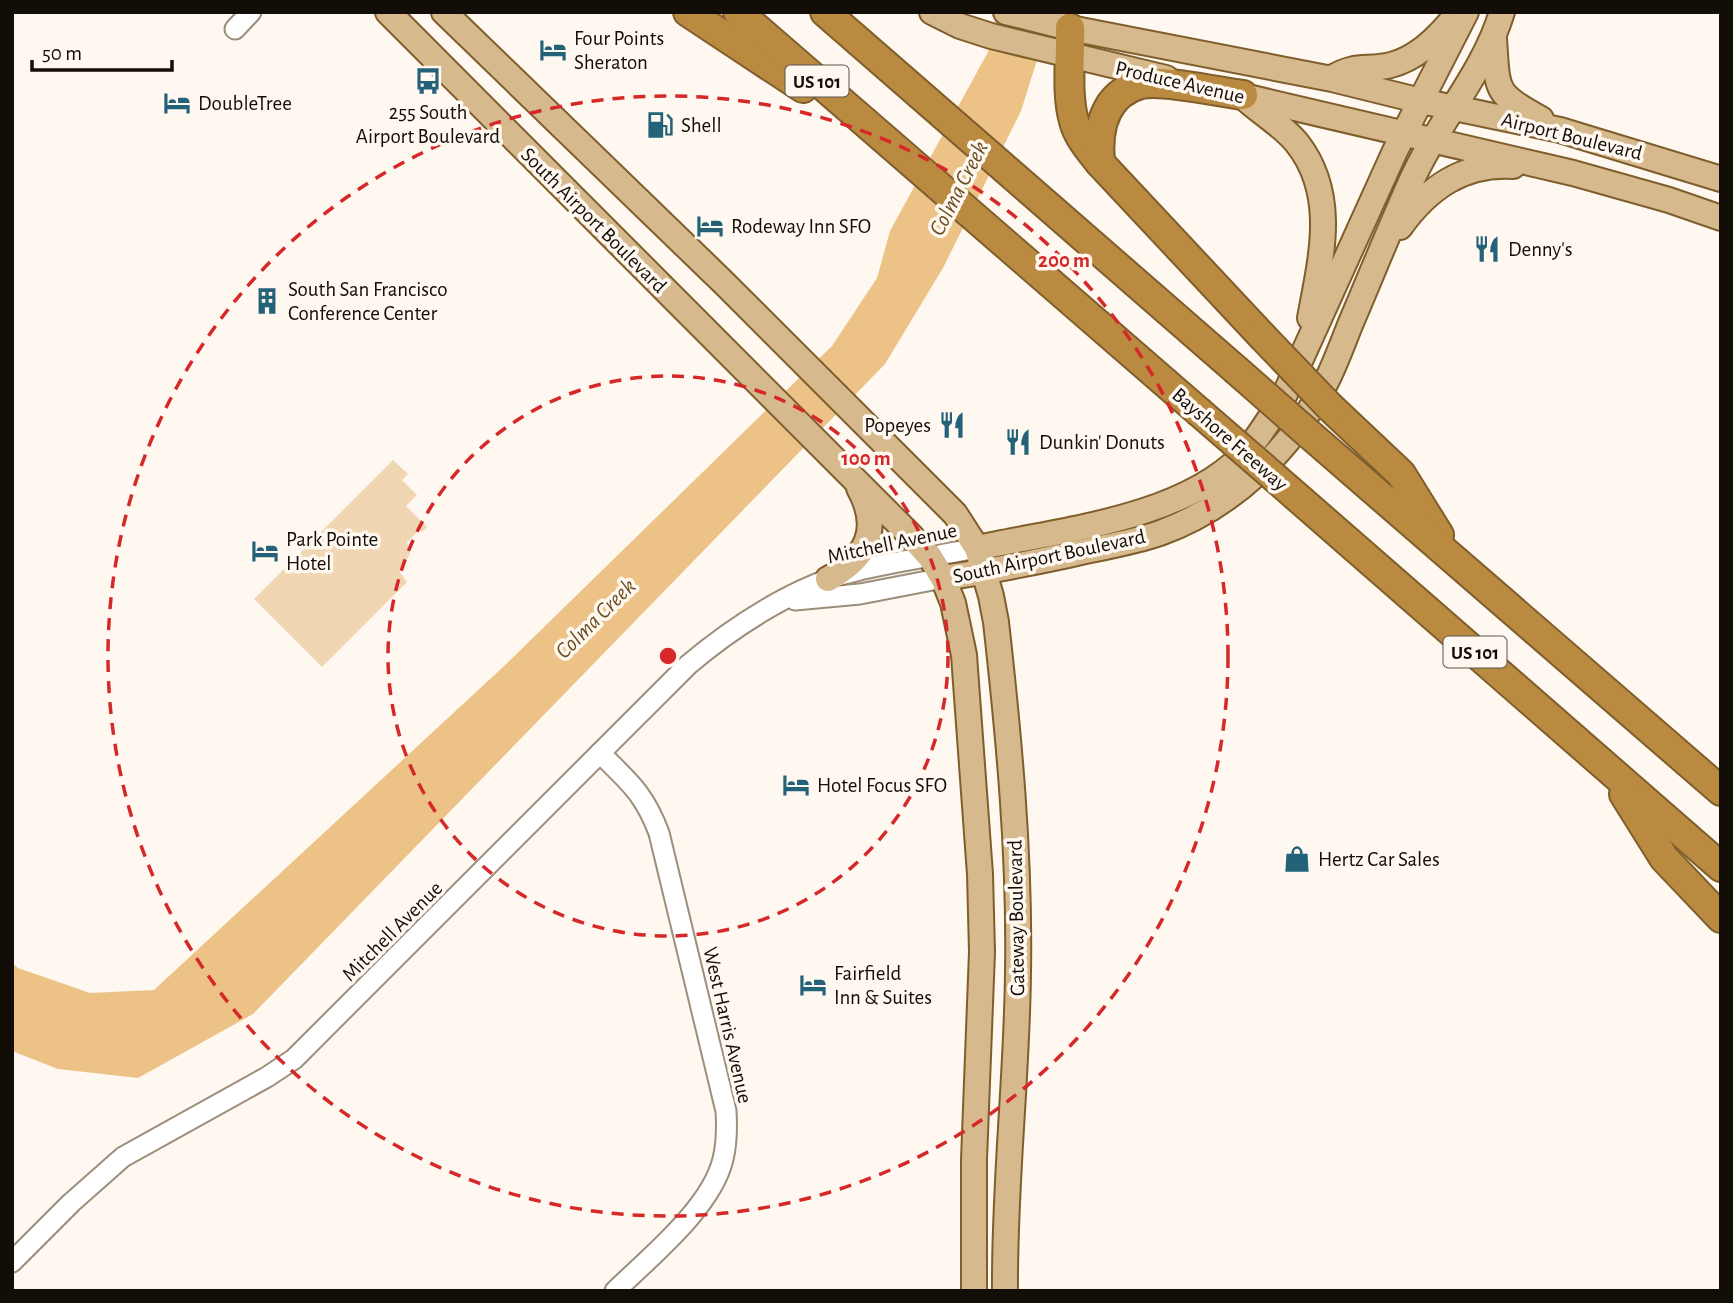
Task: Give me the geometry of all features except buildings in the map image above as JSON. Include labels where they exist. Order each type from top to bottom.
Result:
[{"type":"highway","points":[[688,12],[896,150]]},
{"type":"highway","name":"Bayshore Freeway","points":[[738,12],[1608,768],[1665,836]]},
{"type":"highway","name":"US 101","points":[[825,12],[1718,789]]},
{"type":"highway","points":[[1064,26],[1060,54],[1074,122],[1081,138],[1100,163],[1262,336],[1330,407],[1401,474],[1454,558]]},
{"type":"highway","points":[[1100,163],[1099,132],[1103,115],[1114,101],[1141,84],[1158,83],[1242,96]]},
{"type":"highway","points":[[1721,867],[1665,836],[1664,858],[1721,918]]},
{"type":"main road","name":"South Airport Boulevard","points":[[388,12],[856,481],[930,557],[943,578],[1111,546],[1159,533],[1203,513],[1254,476],[1283,447],[1307,415],[1326,382],[1432,139],[1494,39]]},
{"type":"main road","name":"South Airport Boulevard","points":[[444,12],[870,428],[955,514],[977,548],[1117,519],[1184,495],[1214,478],[1241,456],[1263,429],[1285,394],[1404,132],[1466,12]]},
{"type":"main road","name":"Produce Avenue","points":[[932,12],[960,26],[1060,54],[1432,139]]},
{"type":"main road","name":"Produce Avenue","points":[[1006,12],[1332,79],[1421,101]]},
{"type":"main road","points":[[1332,79],[1349,68],[1392,65],[1415,55],[1447,27],[1458,12]]},
{"type":"main road","points":[[1502,12],[1494,39],[1495,78],[1500,89],[1512,102],[1560,130]]},
{"type":"main road","points":[[1242,96],[1283,128],[1297,143],[1319,183],[1324,209],[1324,236],[1304,353]]},
{"type":"main road","name":"Airport Boulevard","points":[[1421,101],[1560,130],[1721,178]]},
{"type":"main road","name":"Airport Boulevard","points":[[1432,139],[1573,173],[1721,218]]},
{"type":"main road","points":[[1377,262],[1416,205],[1432,190],[1453,177],[1467,171],[1506,166],[1573,173]]},
{"type":"main road","points":[[828,579],[848,568],[862,553],[869,533],[870,516],[856,481]]},
{"type":"main road","name":"Gateway Boulevard","points":[[977,548],[991,596],[998,643],[1017,868],[1017,1023],[1006,1206],[1005,1291]]},
{"type":"main road","name":"Gateway Boulevard","points":[[943,578],[953,603],[964,655],[980,874],[982,952],[974,1160],[974,1291]]},
{"type":"street","points":[[234,29],[251,12]]},
{"type":"street","name":"Mitchell Avenue","points":[[12,1262],[71,1203],[123,1157],[267,1077],[294,1059],[707,649],[749,619],[828,579],[855,571],[977,548]]},
{"type":"street","name":"Mitchell Avenue","points":[[780,603],[803,598],[860,594],[943,578]]},
{"type":"street","name":"West Harris Avenue","points":[[600,753],[641,794],[659,834],[726,1111],[728,1135],[723,1162],[711,1189],[695,1211],[615,1291]]},
{"type":"shaded area","points":[[393,460],[408,474],[402,480],[417,495],[406,506],[427,527],[422,532],[419,530],[407,542],[410,554],[399,571],[407,582],[322,667],[254,599]]},
{"type":"water","name":"Colma Creek","points":[[997,12],[1052,12],[1021,111],[943,268],[885,364],[253,1014],[138,1078],[58,1069],[12,1051],[12,963],[18,968],[90,993],[154,990],[502,668],[832,346],[877,278],[890,231],[988,52]]},
{"type":"place","name":"Four Points Sheraton","points":[[553,50]]},
{"type":"place","name":"255 South Airport Boulevard","points":[[428,81]]},
{"type":"place","name":"DoubleTree","points":[[177,103]]},
{"type":"place","name":"Shell","points":[[660,125]]},
{"type":"place","name":"Rodeway Inn SFO","points":[[710,226]]},
{"type":"place","name":"Denny's","points":[[1487,249]]},
{"type":"place","name":"South San Francisco Conference Center","points":[[267,301]]},
{"type":"place","name":"Popeyes","points":[[952,425]]},
{"type":"place","name":"Dunkin' Donuts","points":[[1018,442]]},
{"type":"place","name":"Park Pointe Hotel","points":[[265,551]]},
{"type":"place","name":"Hotel Focus SFO","points":[[796,785]]},
{"type":"place","name":"Hertz Car Sales","points":[[1297,859]]},
{"type":"place","name":"Fairfield Inn & Suites","points":[[813,985]]}]
